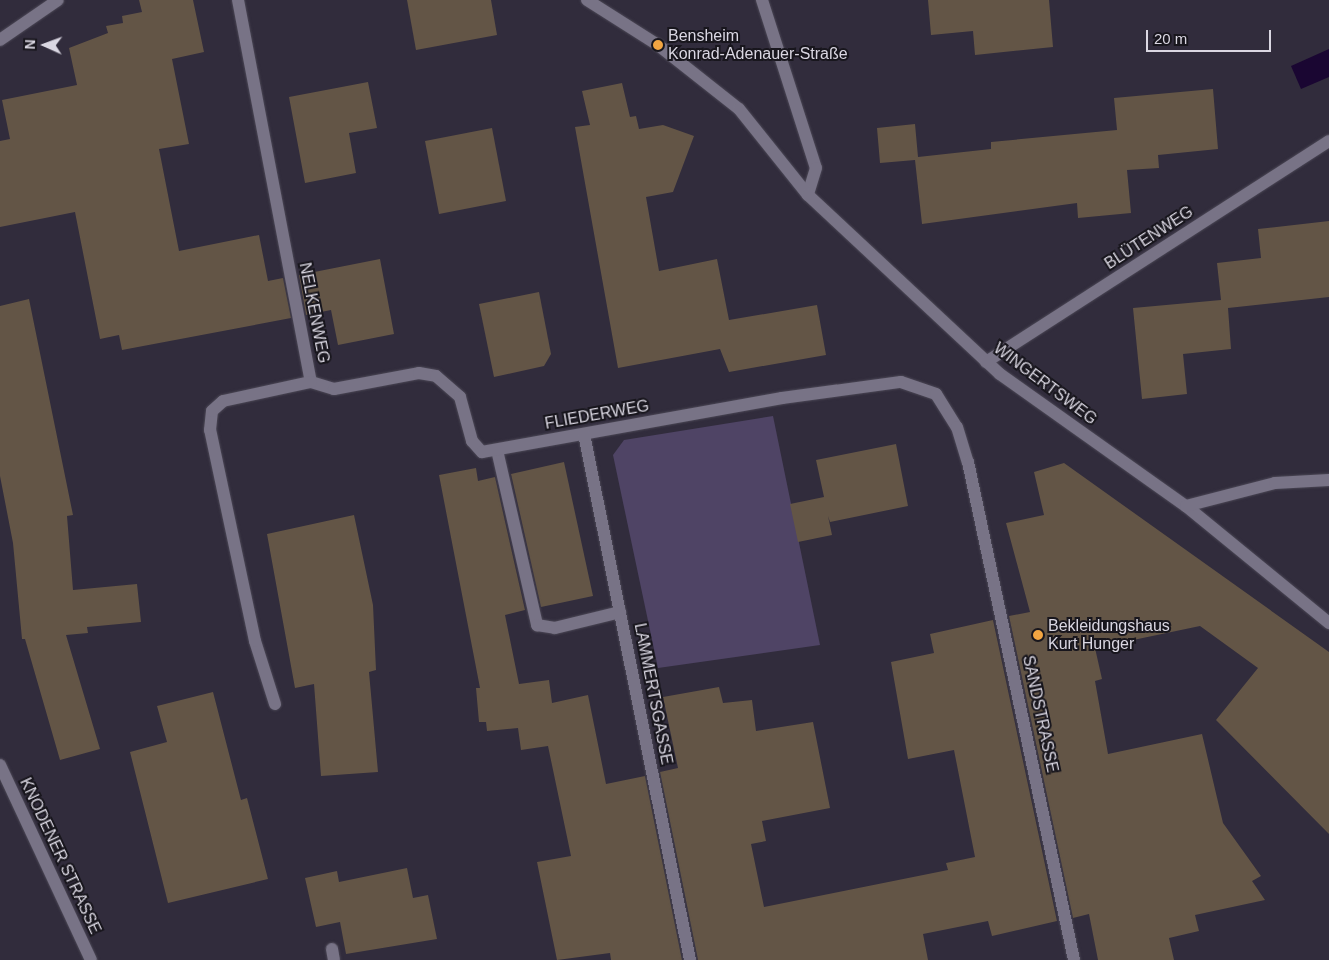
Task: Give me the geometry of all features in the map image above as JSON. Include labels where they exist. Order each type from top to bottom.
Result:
[{"type":"street","points":[[0,40],[58,0]]},
{"type":"street","name":"NELKENWEG","points":[[238,0],[311,382],[224,401],[212,411],[210,430],[250,622],[275,704]]},
{"type":"street","name":"WINGERTSWEG","points":[[587,0],[701,78],[770,142],[808,195],[986,362],[1186,506],[1329,623]]},
{"type":"street","points":[[762,0],[816,168],[808,195]]},
{"type":"street","name":"BLÜTENWEG","points":[[986,362],[1329,141]]},
{"type":"street","name":"FLIEDERWEG","points":[[311,382],[334,389],[418,374],[436,376],[460,396],[472,442],[478,450],[497,450],[901,382],[936,394]]},
{"type":"street","name":"SANDSTRASSE","points":[[936,394],[957,427],[968,462],[1074,960]]},
{"type":"street","name":"LAMMERTSGASSE","points":[[584,434],[690,960]]},
{"type":"street","points":[[497,450],[537,625],[555,628],[620,612]]},
{"type":"street","points":[[1186,506],[1275,483],[1329,480]]},
{"type":"street","name":"KNODENER STRASSE","points":[[0,765],[91,960]]},
{"type":"shaded area","points":[[1329,49],[1329,77],[1301,89],[1291,66]]},
{"type":"shaded area","points":[[773,416],[820,645],[658,668],[613,455],[624,440]]},
{"type":"building","points":[[139,0],[193,0],[204,52],[172,59],[189,144],[159,149],[179,251],[259,235],[268,281],[283,278],[291,318],[122,350],[119,335],[100,339],[75,212],[0,227],[0,141],[10,139],[2,100],[77,85],[69,48],[108,33],[106,26],[123,23],[122,16],[142,12]]},
{"type":"building","points":[[407,0],[491,0],[497,35],[416,50]]},
{"type":"building","points":[[928,0],[1049,0],[1053,47],[975,55],[973,31],[931,35]]},
{"type":"building","points":[[368,82],[377,128],[349,133],[356,173],[305,183],[289,97]]},
{"type":"building","points":[[622,83],[630,117],[636,116],[639,129],[663,125],[694,136],[673,192],[646,197],[659,271],[717,259],[729,320],[817,305],[826,355],[729,372],[720,349],[618,368],[575,127],[590,125],[582,91]]},
{"type":"building","points":[[1213,89],[1218,149],[1158,155],[1159,168],[1127,170],[1131,213],[1078,218],[1077,203],[922,224],[915,160],[880,163],[877,128],[915,124],[918,157],[991,149],[991,142],[1117,130],[1114,98]]},
{"type":"building","points":[[492,128],[506,201],[439,214],[425,141]]},
{"type":"building","points":[[1329,221],[1329,297],[1228,308],[1231,349],[1183,354],[1187,394],[1142,399],[1133,308],[1221,300],[1217,263],[1261,258],[1258,229]]},
{"type":"building","points":[[380,259],[394,334],[338,345],[331,310],[306,315],[299,275]]},
{"type":"building","points":[[539,292],[551,354],[544,366],[494,377],[479,304]]},
{"type":"building","points":[[29,299],[73,515],[67,516],[73,590],[137,584],[141,622],[87,627],[88,633],[66,635],[100,749],[60,760],[25,639],[22,639],[13,543],[0,476],[0,306]]},
{"type":"building","points":[[896,444],[908,506],[830,522],[828,516],[832,535],[798,542],[790,504],[824,497],[816,460]]},
{"type":"building","points":[[564,462],[593,596],[541,607],[511,474]]},
{"type":"building","points":[[1064,463],[1329,652],[1329,834],[1216,720],[1258,668],[1200,626],[1095,648],[1102,679],[1095,681],[1108,754],[1202,734],[1223,823],[1261,876],[1252,881],[1265,900],[1195,915],[1199,931],[1169,938],[1174,960],[1098,960],[1089,914],[1073,918],[1009,616],[1030,612],[1006,523],[1044,515],[1034,472]]},
{"type":"building","points":[[476,468],[478,481],[495,477],[525,610],[505,615],[519,684],[549,680],[552,703],[588,695],[606,784],[645,776],[682,960],[611,960],[610,953],[557,960],[537,862],[571,856],[548,746],[521,750],[518,728],[487,731],[486,722],[479,722],[476,688],[480,688],[439,475]]},
{"type":"building","points":[[354,515],[373,605],[376,670],[369,672],[378,772],[321,776],[314,684],[295,688],[267,534]]},
{"type":"building","points":[[993,620],[1057,921],[992,936],[988,921],[923,934],[928,960],[698,960],[660,772],[678,768],[663,697],[719,687],[723,703],[752,700],[756,731],[813,722],[830,808],[762,821],[766,841],[751,844],[764,907],[948,870],[946,863],[975,857],[954,750],[908,759],[891,662],[934,653],[930,634]]},
{"type":"building","points":[[213,692],[241,800],[247,798],[268,879],[168,903],[130,752],[167,742],[157,706]]},
{"type":"building","points":[[407,868],[413,898],[428,895],[437,939],[346,954],[340,922],[316,927],[305,878],[337,871],[339,882]]},
{"type":"place","name":"Bensheim Konrad-Adenauer-Straße","points":[[658,45]]},
{"type":"place","name":"Bekleidungshaus Kurt Hunger","points":[[1038,635]]}]
